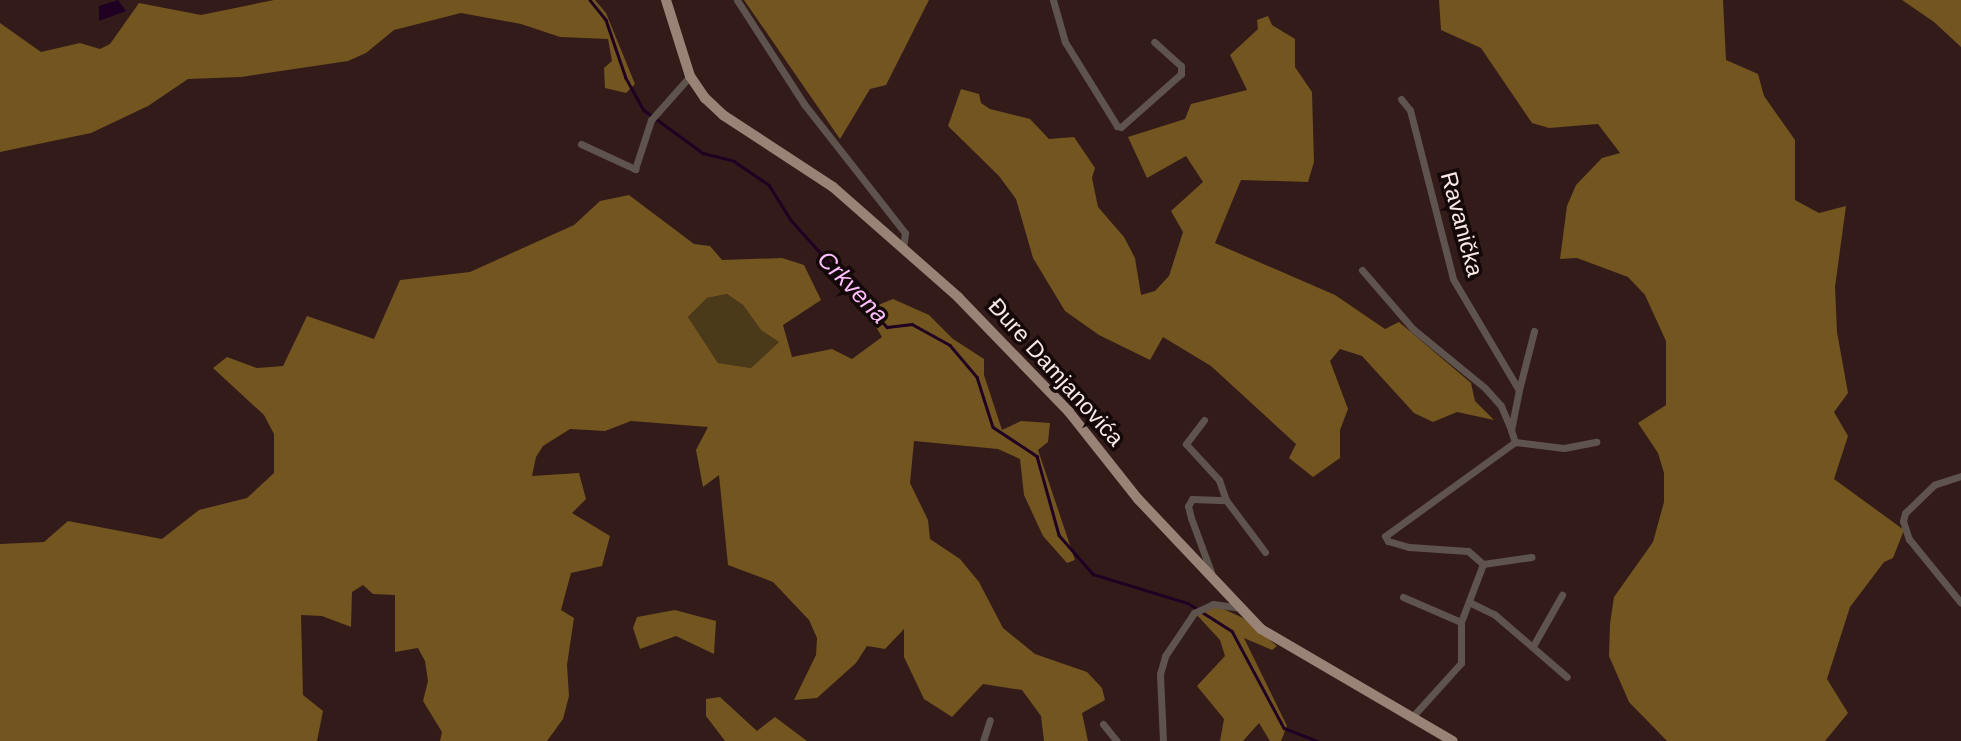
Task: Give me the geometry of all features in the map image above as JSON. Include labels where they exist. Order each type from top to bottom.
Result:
[{"type":"main road","name":"Đure Damjanovića","points":[[666,0],[690,76],[723,115],[833,187],[903,249],[1029,369],[1138,499],[1211,572],[1241,608],[1278,639],[1415,715],[1453,741]]},
{"type":"street","points":[[737,0],[803,104],[905,233],[903,249]]},
{"type":"street","points":[[1053,0],[1065,42],[1117,126],[1181,74],[1181,66],[1154,42]]},
{"type":"street","points":[[581,144],[633,170],[653,117],[690,76]]},
{"type":"street","name":"Ravanička","points":[[1402,99],[1410,110],[1453,279],[1518,390]]},
{"type":"street","points":[[1362,270],[1413,329],[1485,388],[1501,406],[1515,442]]},
{"type":"street","points":[[1511,430],[1518,390],[1534,331]]},
{"type":"street","points":[[1204,420],[1187,447],[1219,480],[1226,500],[1265,552]]},
{"type":"street","points":[[1483,564],[1468,551],[1409,547],[1388,541],[1385,536],[1515,442],[1556,448],[1596,442]]},
{"type":"street","points":[[1961,476],[1934,485],[1905,513],[1903,522],[1909,539],[1961,603]]},
{"type":"street","points":[[1211,572],[1188,503],[1195,499],[1226,500]]},
{"type":"street","points":[[1483,564],[1531,556]]},
{"type":"street","points":[[1415,715],[1461,663],[1461,622],[1483,564]]},
{"type":"street","points":[[1534,646],[1562,595]]},
{"type":"street","points":[[1403,597],[1461,622]]},
{"type":"street","points":[[1469,602],[1494,614],[1567,677]]},
{"type":"street","points":[[1163,741],[1162,665],[1194,613],[1213,604],[1241,608]]},
{"type":"street","points":[[983,741],[990,720]]},
{"type":"street","points":[[1102,724],[1117,741]]},
{"type":"shaded area","points":[[118,0],[126,11],[99,21],[99,6]]},
{"type":"shaded area","points":[[274,0],[595,0],[606,13],[635,84],[626,93],[605,88],[604,68],[612,61],[608,39],[560,37],[521,24],[461,13],[394,30],[366,53],[348,61],[241,77],[188,79],[148,106],[91,133],[0,152],[0,23],[41,52],[80,43],[100,49],[110,44],[139,3],[201,15]]},
{"type":"shaded area","points":[[744,0],[929,0],[886,85],[870,89],[840,139]]},
{"type":"shaded area","points":[[1439,0],[1723,0],[1726,60],[1758,74],[1764,96],[1795,140],[1795,200],[1819,213],[1846,206],[1835,287],[1837,332],[1848,393],[1834,412],[1848,436],[1834,479],[1904,530],[1893,558],[1884,562],[1850,607],[1827,679],[1848,713],[1825,741],[1667,741],[1629,702],[1609,656],[1610,624],[1614,597],[1653,542],[1664,502],[1664,473],[1658,453],[1638,423],[1666,405],[1666,341],[1645,295],[1628,277],[1577,258],[1560,259],[1567,206],[1576,185],[1602,158],[1620,153],[1598,124],[1549,128],[1532,123],[1481,48],[1441,30]]},
{"type":"shaded area","points":[[1902,0],[1961,0],[1961,47],[1934,22]]},
{"type":"shaded area","points":[[1268,16],[1272,25],[1295,39],[1295,67],[1312,92],[1314,162],[1308,182],[1241,180],[1215,243],[1335,295],[1385,329],[1399,322],[1471,383],[1475,401],[1494,420],[1457,412],[1433,422],[1414,413],[1362,356],[1340,349],[1330,361],[1348,409],[1340,430],[1340,458],[1313,477],[1289,458],[1296,444],[1211,366],[1163,337],[1150,360],[1099,335],[1065,311],[1033,258],[1016,199],[999,176],[948,126],[961,89],[979,94],[981,103],[990,109],[1030,119],[1049,139],[1074,137],[1095,168],[1092,178],[1098,207],[1124,237],[1135,258],[1141,295],[1155,291],[1169,276],[1183,232],[1171,211],[1203,182],[1186,156],[1147,178],[1128,137],[1185,119],[1191,104],[1247,90],[1230,55],[1258,29],[1257,20]]},
{"type":"shaded area","points":[[629,195],[694,244],[710,246],[722,260],[782,258],[804,265],[821,300],[783,325],[792,357],[832,349],[852,359],[882,337],[866,310],[893,299],[929,315],[953,339],[984,359],[984,375],[1002,430],[1021,421],[1050,423],[1048,442],[1038,450],[1075,560],[1067,563],[1043,536],[1024,495],[1020,459],[998,449],[914,441],[910,483],[928,520],[930,539],[960,559],[979,582],[1003,628],[1035,654],[1087,672],[1102,688],[1105,700],[1082,713],[1088,741],[1044,741],[1041,716],[1022,690],[983,684],[952,717],[924,699],[904,657],[904,629],[885,649],[867,646],[856,663],[817,698],[794,700],[816,655],[817,638],[809,620],[773,582],[728,565],[719,475],[703,487],[696,450],[708,427],[631,421],[605,431],[570,429],[543,446],[536,457],[532,476],[579,473],[586,499],[572,513],[610,536],[602,566],[571,573],[561,610],[574,618],[567,665],[569,696],[563,719],[547,741],[440,741],[442,732],[423,701],[428,681],[425,661],[418,648],[395,652],[395,595],[373,594],[363,585],[352,592],[351,627],[322,616],[301,615],[303,695],[323,711],[317,741],[0,741],[0,544],[44,542],[68,521],[162,539],[199,510],[247,498],[274,473],[274,434],[264,415],[213,368],[227,357],[257,368],[283,366],[307,316],[374,339],[400,280],[470,272],[574,225],[600,201]],"holes":[[[727,294],[743,305],[761,330],[779,342],[751,368],[718,363],[688,317],[707,298]]]},
{"type":"shaded area","points":[[727,294],[743,305],[761,330],[779,342],[751,368],[718,363],[688,317],[707,298]]},
{"type":"shaded area","points":[[1217,606],[1243,618],[1277,646],[1272,650],[1244,638],[1287,726],[1281,741],[1270,741],[1259,723],[1243,741],[1220,741],[1224,719],[1197,686],[1225,656],[1220,640],[1196,614]]},
{"type":"shaded area","points":[[675,610],[716,621],[714,654],[676,636],[640,649],[633,628],[637,617]]},
{"type":"shaded area","points":[[720,697],[757,731],[775,717],[807,741],[725,741],[706,716],[706,699]]},
{"type":"waterway","name":"Crkvena","points":[[590,0],[606,20],[626,78],[644,110],[703,153],[734,161],[769,185],[791,220],[887,327],[912,324],[950,345],[977,377],[993,427],[1037,456],[1059,535],[1093,574],[1188,603],[1232,631],[1284,728],[1318,741]]}]
